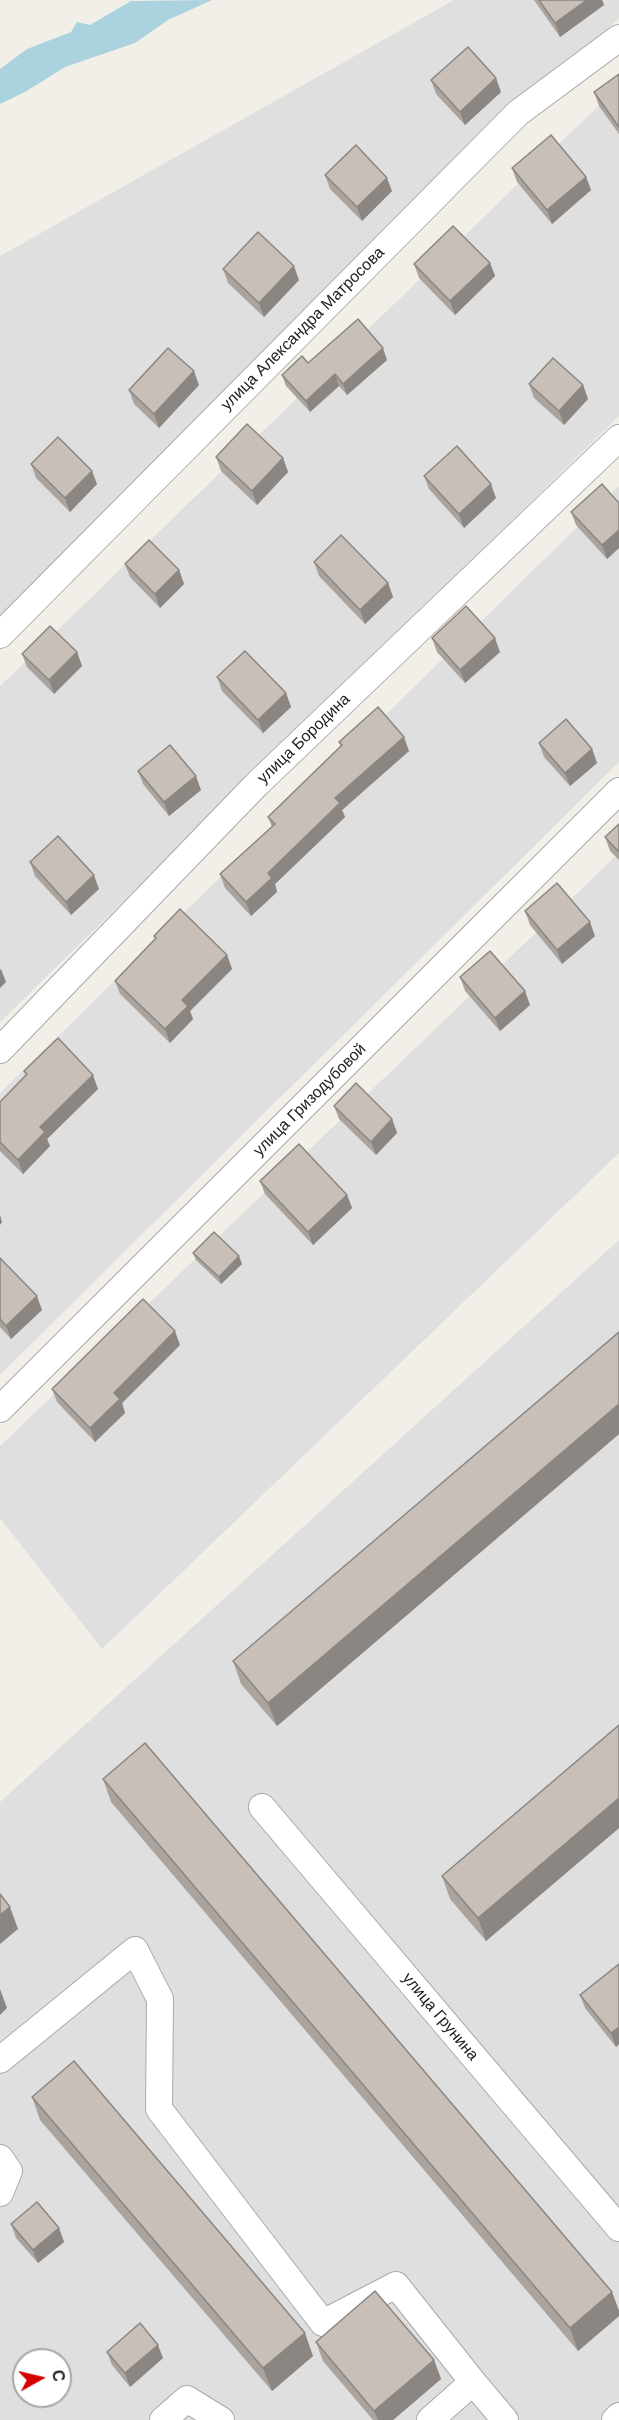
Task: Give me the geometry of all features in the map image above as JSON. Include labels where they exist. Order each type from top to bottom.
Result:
[{"type":"street","name":"улица Александра Матросова","points":[[0,635],[518,113],[619,38]]},
{"type":"street","name":"улица Бородина","points":[[0,1050],[256,785],[619,438]]},
{"type":"street","name":"улица Гризодубовой","points":[[0,1409],[619,791]]},
{"type":"street","name":"улица Грунина","points":[[262,1807],[619,2228]]},
{"type":"street","points":[[0,2060],[135,1950],[160,1999],[159,2109],[323,2324],[396,2285],[505,2420]]},
{"type":"street","points":[[0,2158],[9,2171],[0,2193]]},
{"type":"street","points":[[430,2420],[473,2382]]},
{"type":"street","points":[[163,2420],[188,2399],[221,2420]]},
{"type":"street","points":[[615,2420],[619,2416]]},
{"type":"shaded area","points":[[454,0],[619,0],[619,18],[0,617],[0,256]]},
{"type":"shaded area","points":[[619,86],[619,416],[0,1022],[0,686]]},
{"type":"shaded area","points":[[619,486],[619,762],[0,1375],[0,1093]]},
{"type":"shaded area","points":[[619,853],[619,1153],[102,1649],[0,1518],[0,1446]]},
{"type":"shaded area","points":[[619,1240],[619,2420],[0,2420],[0,1802]]},
{"type":"water","points":[[212,0],[168,20],[135,43],[65,67],[25,92],[0,104],[0,69],[27,49],[71,32],[77,22],[90,25],[131,1]]},
{"type":"building","points":[[539,0],[587,0],[555,23]]},
{"type":"building","points":[[468,47],[496,78],[460,112],[431,80]]},
{"type":"building","points":[[619,74],[619,127],[594,92]]},
{"type":"building","points":[[551,135],[586,177],[547,210],[512,168]]},
{"type":"building","points":[[356,145],[387,178],[357,207],[325,175]]},
{"type":"building","points":[[453,226],[490,263],[450,301],[414,264]]},
{"type":"building","points":[[258,232],[294,266],[259,303],[223,269]]},
{"type":"building","points":[[358,319],[383,348],[343,384],[335,374],[306,401],[282,375],[302,356],[308,363]]},
{"type":"building","points":[[168,348],[194,371],[154,414],[129,390]]},
{"type":"building","points":[[553,358],[583,385],[559,411],[529,384]]},
{"type":"building","points":[[247,424],[283,458],[252,491],[216,457]]},
{"type":"building","points":[[58,437],[92,471],[65,498],[31,464]]},
{"type":"building","points":[[457,446],[491,484],[459,514],[424,476]]},
{"type":"building","points":[[602,484],[619,503],[619,530],[602,545],[571,512]]},
{"type":"building","points":[[341,535],[388,583],[360,610],[314,562]]},
{"type":"building","points":[[149,540],[179,570],[155,594],[125,564]]},
{"type":"building","points":[[466,606],[495,638],[460,670],[432,638]]},
{"type":"building","points":[[50,626],[77,652],[49,680],[22,654]]},
{"type":"building","points":[[245,651],[286,693],[258,720],[217,677]]},
{"type":"building","points":[[378,707],[404,737],[335,798],[340,803],[268,873],[272,878],[246,902],[220,874],[275,824],[268,817],[342,745],[339,742]]},
{"type":"building","points":[[566,719],[592,749],[565,773],[539,743]]},
{"type":"building","points":[[170,745],[196,776],[164,802],[138,771]]},
{"type":"building","points":[[619,824],[619,852],[605,837]]},
{"type":"building","points":[[58,836],[94,875],[66,902],[30,862]]},
{"type":"building","points":[[557,883],[590,922],[557,950],[525,911]]},
{"type":"building","points":[[180,909],[227,955],[182,1000],[188,1006],[165,1029],[115,981]]},
{"type":"building","points":[[490,951],[525,991],[495,1018],[460,977]]},
{"type":"building","points":[[58,1038],[93,1075],[40,1127],[45,1132],[18,1160],[0,1142],[0,1102],[27,1074],[24,1071]]},
{"type":"building","points":[[356,1083],[392,1119],[371,1142],[334,1106]]},
{"type":"building","points":[[299,1144],[347,1195],[308,1232],[260,1181]]},
{"type":"building","points":[[214,1232],[239,1256],[219,1277],[193,1253]]},
{"type":"building","points":[[0,1258],[37,1296],[6,1326],[0,1319]]},
{"type":"building","points":[[143,1299],[175,1331],[114,1393],[120,1399],[90,1428],[52,1389]]},
{"type":"building","points":[[619,1332],[619,1404],[268,1703],[233,1661]]},
{"type":"building","points":[[619,1725],[619,1798],[478,1918],[442,1876]]},
{"type":"building","points":[[145,1743],[612,2292],[570,2328],[103,1779]]},
{"type":"building","points":[[0,1894],[10,1907],[0,1915]]},
{"type":"building","points":[[619,1964],[619,2027],[611,2033],[580,1995]]},
{"type":"building","points":[[74,2061],[305,2333],[263,2368],[32,2097]]},
{"type":"building","points":[[37,2202],[59,2228],[33,2250],[11,2224]]},
{"type":"building","points":[[375,2291],[434,2360],[374,2411],[316,2342]]},
{"type":"building","points":[[140,2323],[158,2345],[125,2373],[107,2352]]}]
